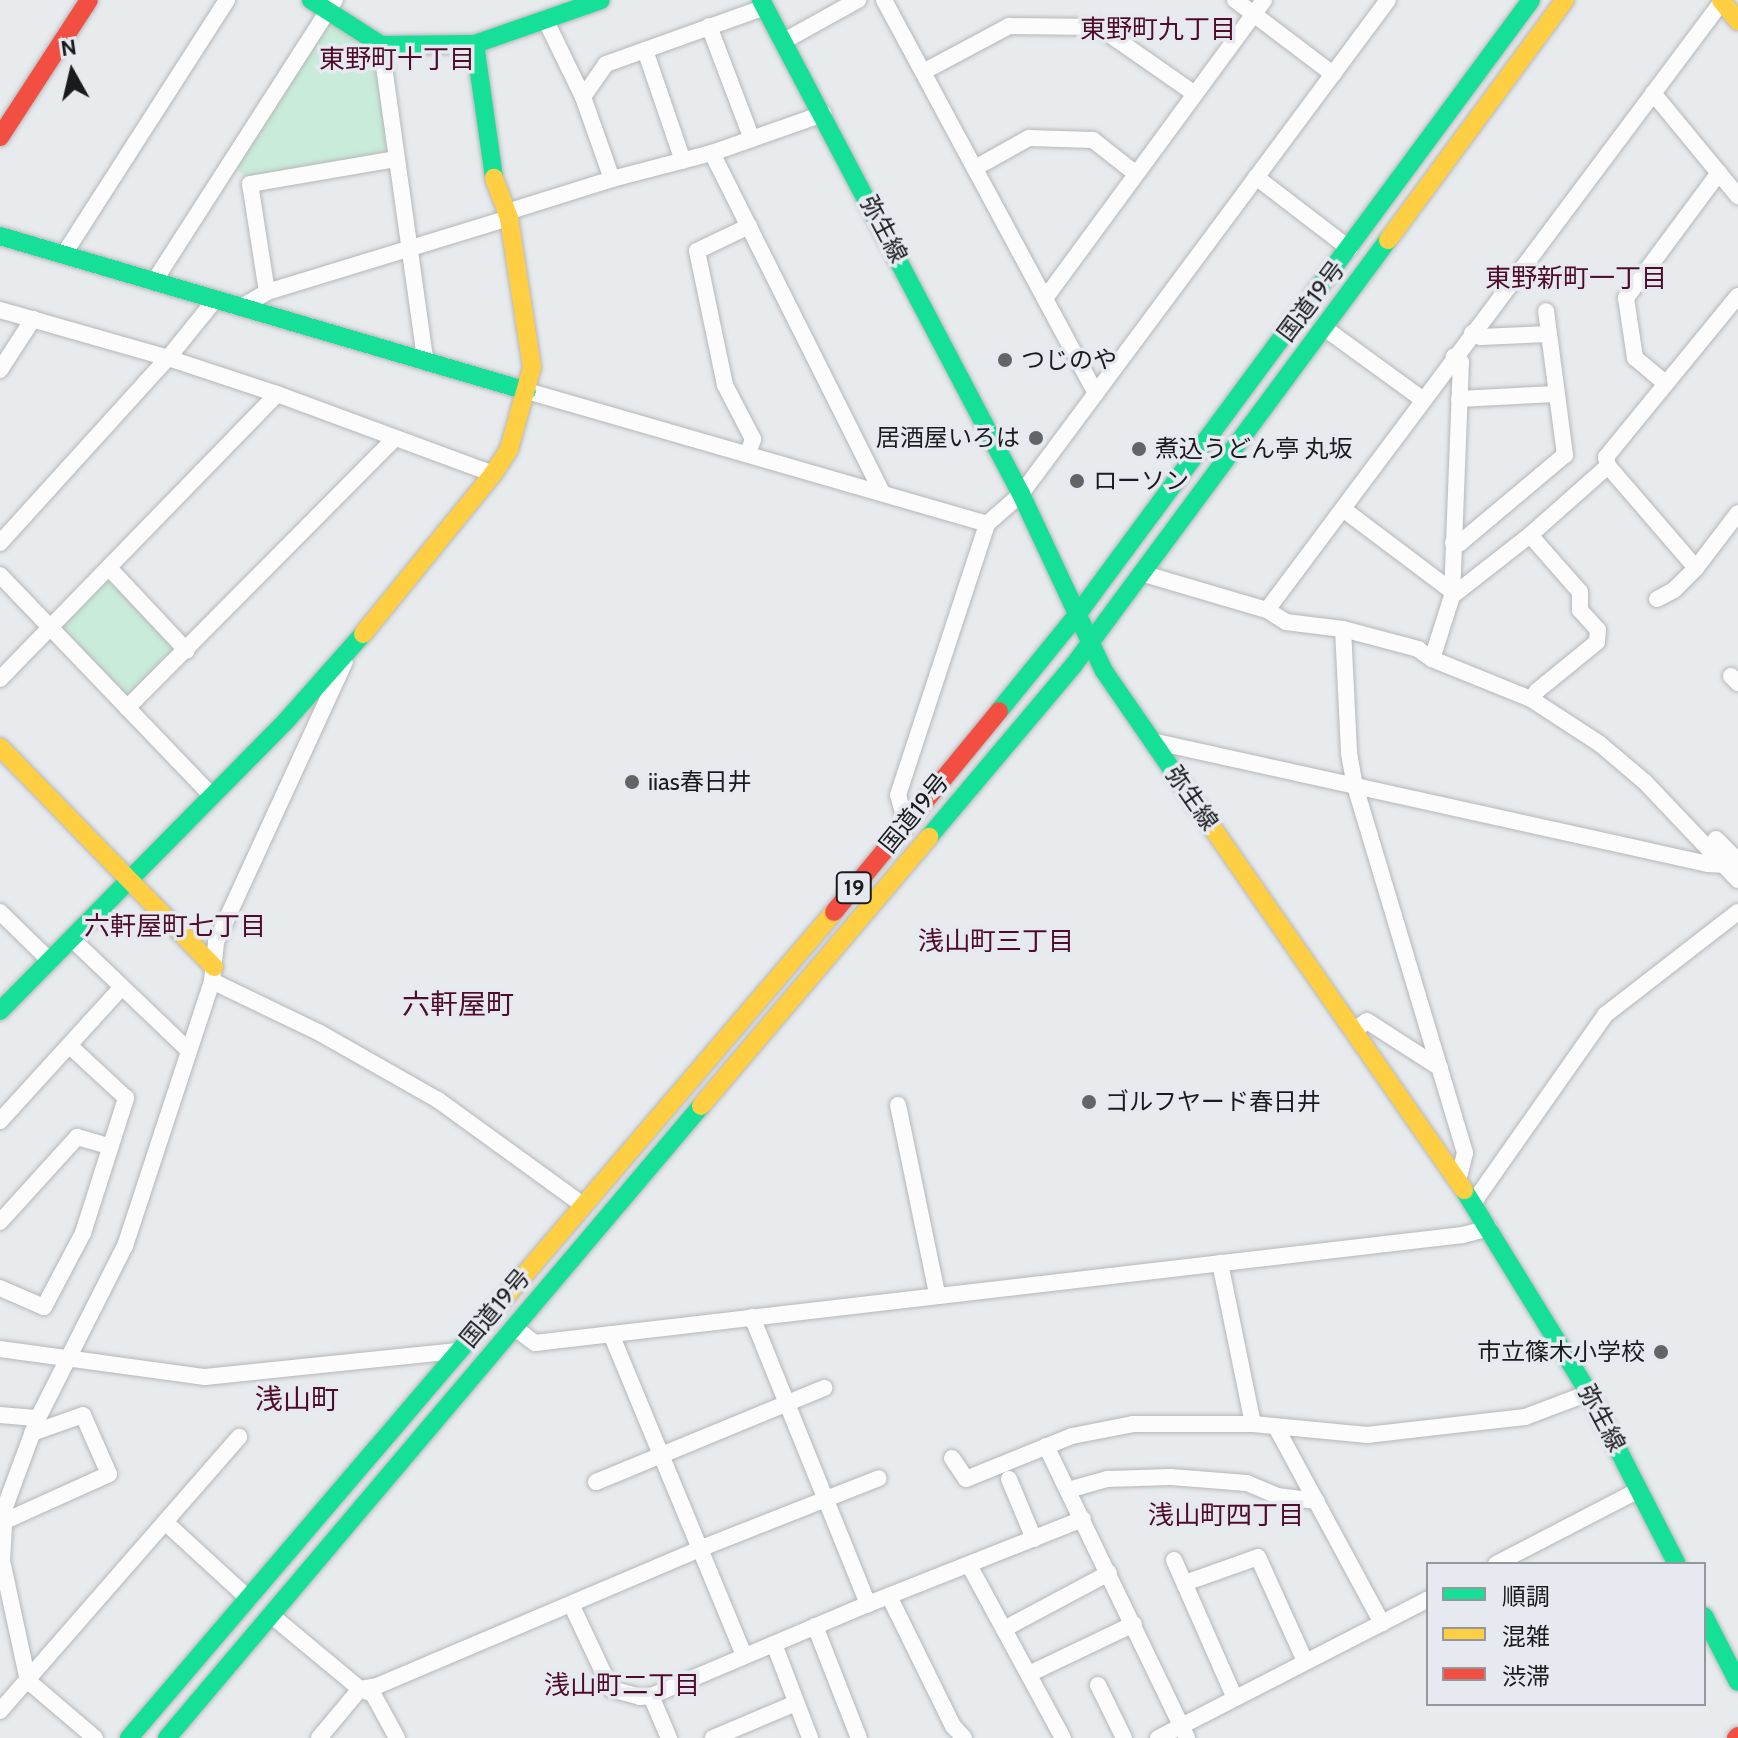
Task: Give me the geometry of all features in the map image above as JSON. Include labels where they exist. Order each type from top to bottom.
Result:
[{"type":"main road","points":[[0,137],[89,0]]},
{"type":"main road","points":[[311,0],[331,5],[381,45],[475,44],[601,0]]},
{"type":"main road","name":"国道19号","points":[[129,1738],[906,823],[1077,615],[1531,0]]},
{"type":"main road","name":"国道19号","points":[[167,1738],[1091,643],[1565,0]]},
{"type":"main road","points":[[1722,1],[1738,21]]},
{"type":"main road","name":"弥生線","points":[[763,3],[1021,494],[1104,671],[1473,1203],[1589,1393],[1676,1562]]},
{"type":"main road","points":[[0,1011],[286,721],[355,643],[493,474],[509,449],[532,367],[508,215],[493,177],[475,44]]},
{"type":"main road","points":[[0,236],[527,391]]},
{"type":"main road","points":[[0,747],[130,879],[213,974]]},
{"type":"main road","points":[[1706,1620],[1738,1682]]},
{"type":"street","points":[[64,254],[227,0]]},
{"type":"street","points":[[784,41],[858,0]]},
{"type":"street","points":[[884,0],[1096,393]]},
{"type":"street","points":[[1235,0],[1333,74]]},
{"type":"street","points":[[1046,297],[1264,0]]},
{"type":"street","points":[[906,823],[898,795],[987,524],[1021,494],[1388,0]]},
{"type":"street","points":[[1267,610],[1722,1]]},
{"type":"street","points":[[583,97],[606,64],[763,3]]},
{"type":"street","points":[[155,280],[331,5]]},
{"type":"street","points":[[545,19],[583,97],[612,179]]},
{"type":"street","points":[[709,26],[752,139]]},
{"type":"street","points":[[923,72],[1009,26],[1099,27],[1195,94]]},
{"type":"street","points":[[381,45],[425,359]]},
{"type":"street","points":[[645,50],[683,161]]},
{"type":"street","points":[[1653,93],[1738,196]]},
{"type":"street","points":[[243,306],[267,292],[412,249],[612,179],[712,153],[823,114]]},
{"type":"street","points":[[975,168],[1029,138],[1093,140],[1135,173]]},
{"type":"street","points":[[712,153],[881,491]]},
{"type":"street","points":[[227,168],[250,184],[396,159]]},
{"type":"street","points":[[1665,383],[1635,358],[1626,298],[1719,173]]},
{"type":"street","points":[[1256,177],[1350,249]]},
{"type":"street","points":[[250,184],[267,292]]},
{"type":"street","points":[[748,453],[753,439],[725,385],[697,251],[749,226]]},
{"type":"street","points":[[1696,568],[1608,466],[1606,457],[1738,296]]},
{"type":"street","points":[[0,543],[168,358],[215,300]]},
{"type":"street","points":[[0,310],[168,358],[277,394],[493,474]]},
{"type":"street","points":[[1453,543],[1460,543],[1565,455],[1546,311]]},
{"type":"street","points":[[0,370],[33,319]]},
{"type":"street","points":[[1323,327],[1422,399]]},
{"type":"street","points":[[1472,333],[1481,337],[1548,334]]},
{"type":"street","points":[[1432,659],[1452,593],[1461,362],[1454,357]]},
{"type":"street","points":[[527,391],[987,524]]},
{"type":"street","points":[[0,679],[277,394]]},
{"type":"street","points":[[1459,399],[1555,394]]},
{"type":"street","points":[[127,708],[187,651],[394,439]]},
{"type":"street","points":[[1452,593],[1530,535],[1608,466]]},
{"type":"street","points":[[1343,509],[1452,593]]},
{"type":"street","points":[[1657,599],[1674,590],[1696,568],[1738,513]]},
{"type":"street","points":[[1530,535],[1580,592],[1580,610],[1598,630],[1597,642],[1534,695]]},
{"type":"street","points":[[110,569],[187,651]]},
{"type":"street","points":[[1141,573],[1267,610],[1286,622],[1343,629],[1418,649],[1432,659],[1534,695],[1645,782],[1735,871]]},
{"type":"street","points":[[0,575],[211,795]]},
{"type":"street","points":[[1343,629],[1349,753],[1355,786],[1465,1153],[1458,1181]]},
{"type":"street","points":[[95,1738],[28,1681],[2,1561],[5,1507],[35,1426],[125,1246],[213,974],[216,942],[355,643]]},
{"type":"street","points":[[1152,741],[1735,871]]},
{"type":"street","points":[[0,912],[50,961]]},
{"type":"street","points":[[1473,1203],[1605,1015],[1738,912]]},
{"type":"street","points":[[72,939],[188,1050]]},
{"type":"street","points":[[213,974],[438,1100],[583,1205]]},
{"type":"street","points":[[0,1121],[121,988]]},
{"type":"street","points":[[1354,1031],[1367,1021],[1440,1068]]},
{"type":"street","points":[[0,1288],[44,1307],[83,1233],[126,1098],[70,1046]]},
{"type":"street","points":[[898,1105],[937,1293]]},
{"type":"street","points":[[0,1222],[77,1137],[109,1146]]},
{"type":"street","points":[[515,1328],[535,1343],[937,1293],[1463,1235],[1489,1228]]},
{"type":"street","points":[[1220,1263],[1253,1424]]},
{"type":"street","points":[[752,1317],[868,1604]]},
{"type":"street","points":[[611,1334],[744,1655]]},
{"type":"street","points":[[0,1349],[205,1377],[458,1351]]},
{"type":"street","points":[[596,1482],[824,1388]]},
{"type":"street","points":[[952,1458],[966,1479],[1085,1432],[1133,1424],[1253,1424],[1367,1435],[1525,1417],[1589,1393]]},
{"type":"street","points":[[0,1415],[35,1426],[83,1415],[109,1474],[5,1521]]},
{"type":"street","points":[[1276,1427],[1382,1623]]},
{"type":"street","points":[[0,1711],[239,1437]]},
{"type":"street","points":[[1046,1446],[1184,1732]]},
{"type":"street","points":[[1068,1490],[1107,1479],[1171,1477],[1247,1483],[1277,1496],[1317,1501]]},
{"type":"street","points":[[319,1738],[360,1689],[377,1686],[699,1549],[879,1478]]},
{"type":"street","points":[[1009,1479],[1034,1539]]},
{"type":"street","points":[[1500,1562],[1639,1490]]},
{"type":"street","points":[[571,1604],[611,1689],[640,1697],[651,1696],[868,1604],[1083,1519]]},
{"type":"street","points":[[165,1522],[249,1599]]},
{"type":"street","points":[[1185,1583],[1258,1557],[1305,1661]]},
{"type":"street","points":[[1174,1560],[1235,1698]]},
{"type":"street","points":[[969,1565],[1063,1738]]},
{"type":"street","points":[[1004,1629],[1109,1573]]},
{"type":"street","points":[[889,1596],[953,1726],[964,1738]]},
{"type":"street","points":[[1158,1738],[1184,1732],[1235,1698],[1426,1600]]},
{"type":"street","points":[[271,1615],[360,1689],[373,1694],[397,1738]]},
{"type":"street","points":[[1029,1674],[1134,1624]]},
{"type":"street","points":[[815,1626],[859,1738]]},
{"type":"street","points":[[774,1644],[810,1738]]},
{"type":"street","points":[[1098,1685],[1124,1738]]},
{"type":"street","points":[[651,1696],[667,1737]]},
{"type":"street","points":[[713,1738],[796,1703]]},
{"type":"green space","points":[[333,25],[374,55],[388,147],[384,152],[248,178],[238,171],[237,164],[326,26]]},
{"type":"green space","points":[[114,580],[176,646],[176,655],[132,698],[125,696],[63,634],[62,624],[106,581]]},
{"type":"traffic: fast","points":[[311,0],[381,45],[475,44],[601,0]]},
{"type":"traffic: fast","points":[[761,0],[1021,494],[1104,671],[1200,810]]},
{"type":"traffic: fast","points":[[999,711],[1077,615],[1531,0]]},
{"type":"traffic: fast","points":[[475,44],[494,178]]},
{"type":"traffic: fast","points":[[0,236],[527,391]]},
{"type":"traffic: fast","points":[[929,837],[1073,666],[1388,240]]},
{"type":"traffic: fast","points":[[0,1011],[286,721],[363,634]]},
{"type":"traffic: fast","points":[[167,1738],[701,1106]]},
{"type":"traffic: fast","points":[[1464,1190],[1589,1393],[1676,1562]]},
{"type":"traffic: fast","points":[[129,1738],[478,1329]]},
{"type":"traffic: fast","points":[[1706,1620],[1738,1682]]},
{"type":"traffic: slow","points":[[1388,240],[1565,0]]},
{"type":"traffic: slow","points":[[1721,0],[1738,21]]},
{"type":"traffic: slow","points":[[363,634],[493,474],[509,449],[532,367],[509,218],[494,178]]},
{"type":"traffic: slow","points":[[0,747],[214,967]]},
{"type":"traffic: slow","points":[[1200,810],[1464,1190]]},
{"type":"traffic: slow","points":[[701,1106],[929,837]]},
{"type":"traffic: slow","points":[[478,1329],[834,912]]},
{"type":"traffic: jam","points":[[0,137],[89,0]]},
{"type":"traffic: jam","points":[[834,912],[999,711]]},
{"type":"place","name":"つじのや","points":[[1005,360]]},
{"type":"place","name":"居酒屋いろは","points":[[1036,438]]},
{"type":"place","name":"煮込うどん亭 丸坂","points":[[1139,449]]},
{"type":"place","name":"ローソン","points":[[1077,481]]},
{"type":"place","name":"iias春日井","points":[[632,782]]},
{"type":"place","name":"ゴルフヤード春日井","points":[[1089,1102]]},
{"type":"place","name":"市立篠木小学校","points":[[1661,1352]]},
{"type":"district","name":"東野町九丁目","points":[[1158,30]]},
{"type":"district","name":"東野町十丁目","points":[[397,60]]},
{"type":"district","name":"東野新町一丁目","points":[[1576,279]]},
{"type":"district","name":"六軒屋町七丁目","points":[[175,927]]},
{"type":"district","name":"浅山町三丁目","points":[[996,942]]},
{"type":"district","name":"六軒屋町","points":[[458,1004]]},
{"type":"district","name":"浅山町","points":[[297,1399]]},
{"type":"district","name":"浅山町四丁目","points":[[1226,1516]]},
{"type":"district","name":"浅山町二丁目","points":[[622,1686]]}]
